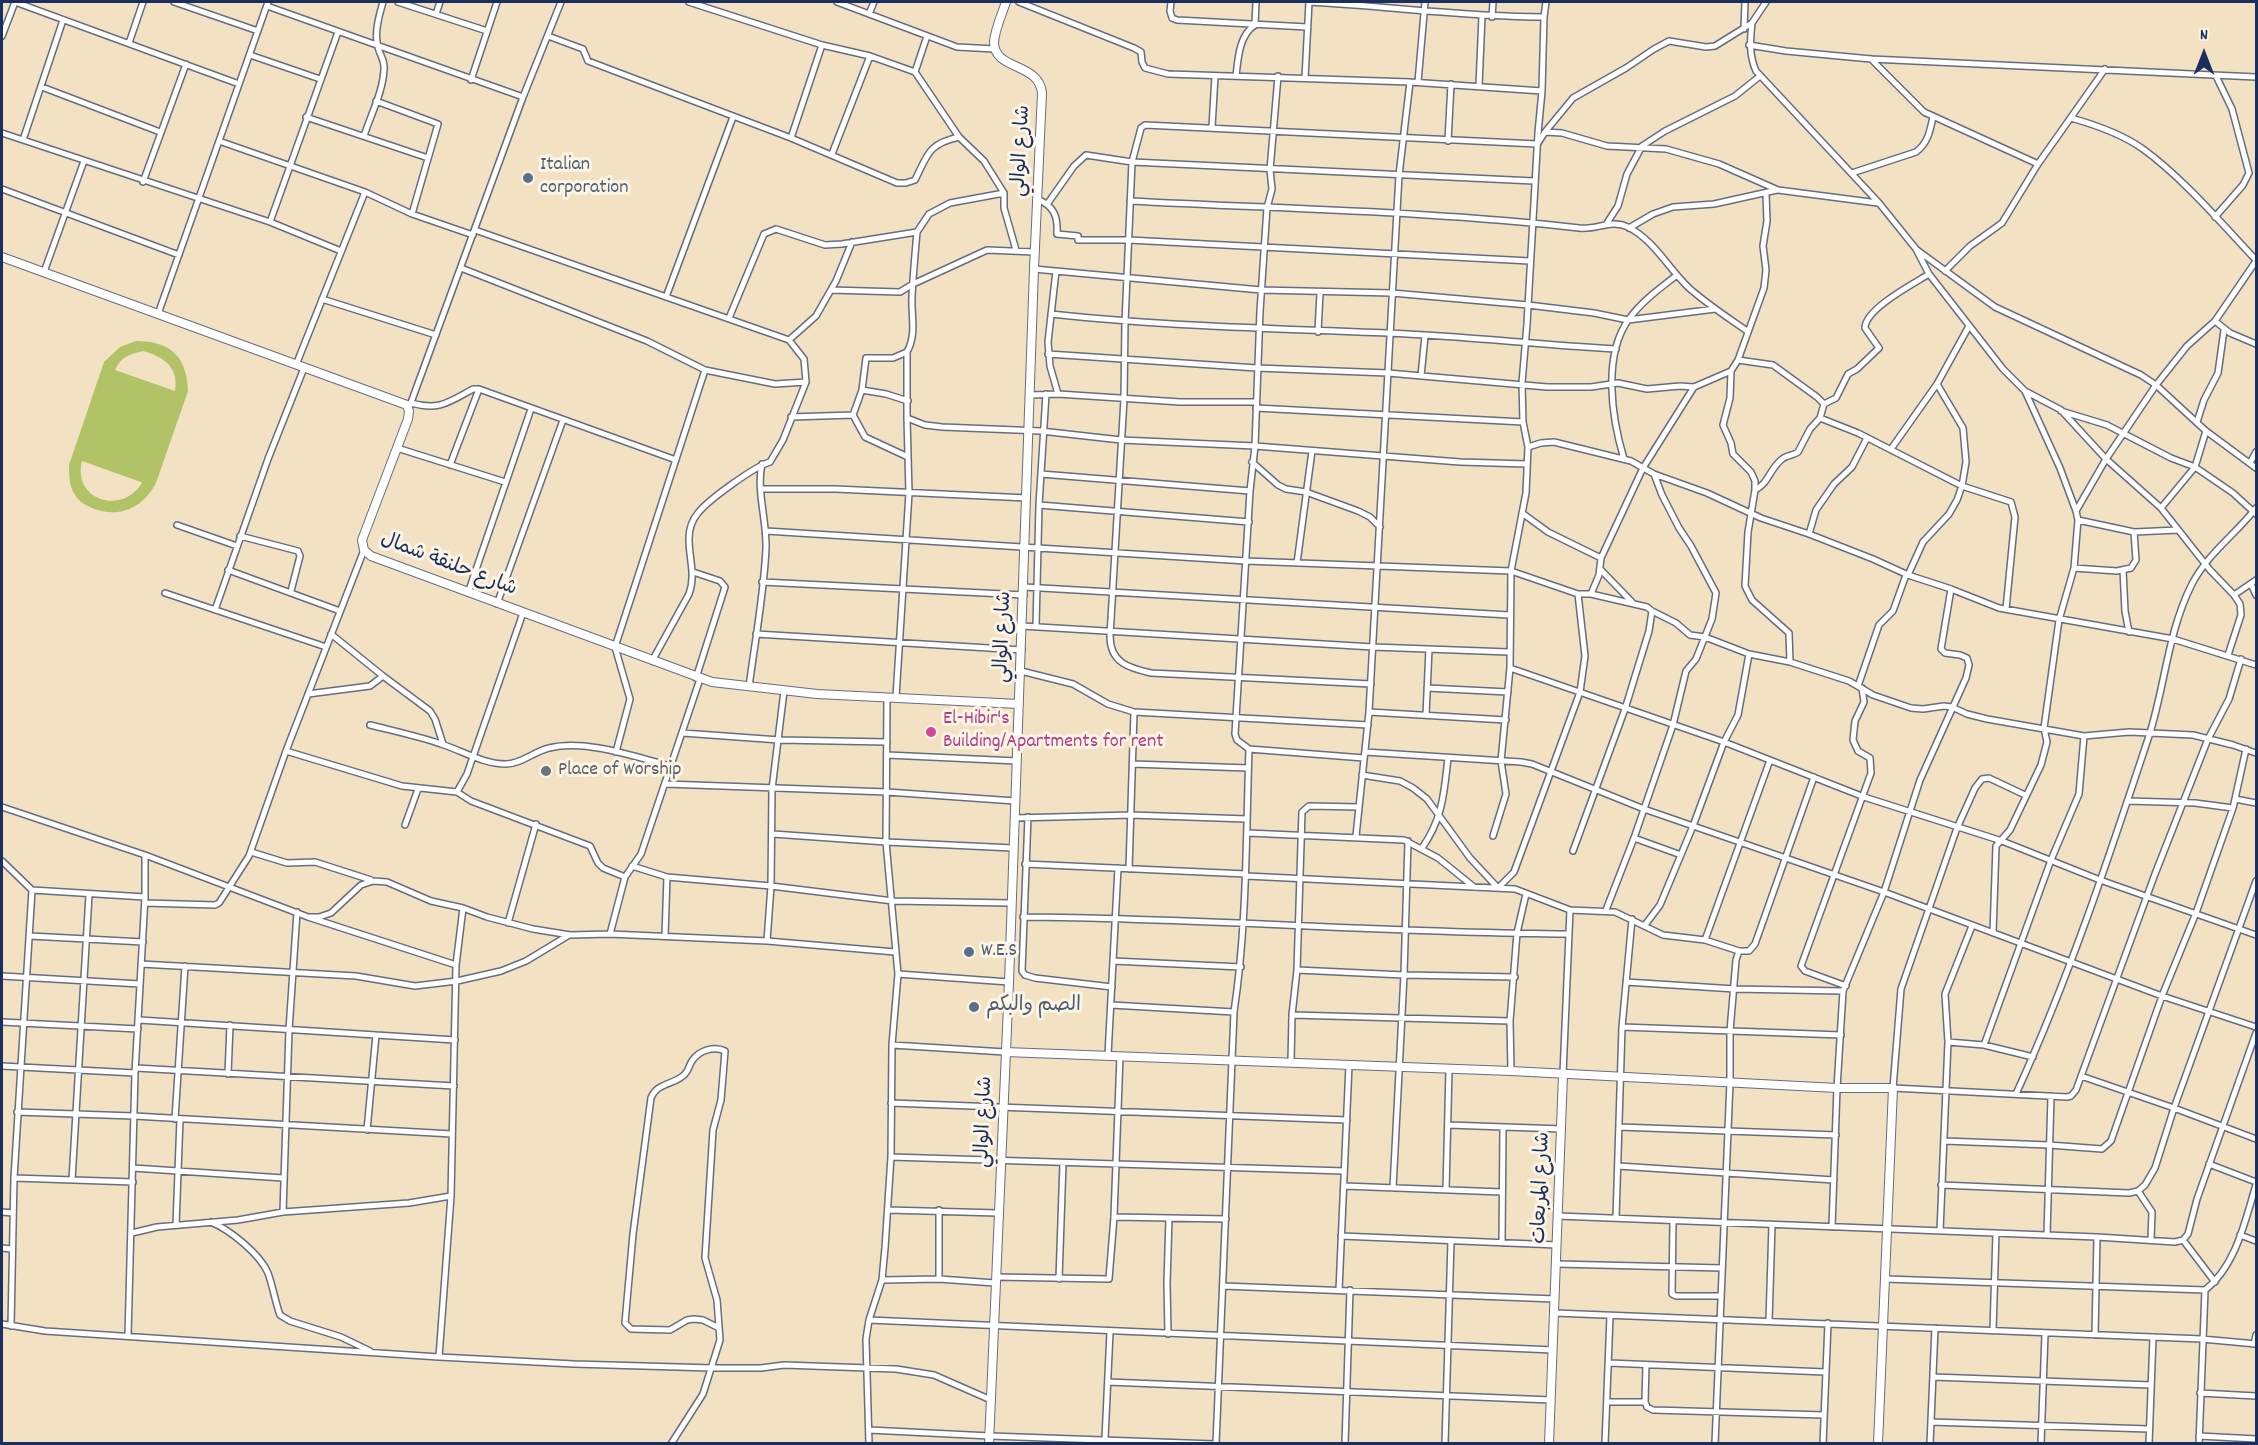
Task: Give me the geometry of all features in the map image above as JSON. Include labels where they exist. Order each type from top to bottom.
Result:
[{"type":"street","points":[[2,36],[15,2],[239,84]]},
{"type":"street","points":[[129,43],[143,2]]},
{"type":"street","points":[[174,2],[258,31]]},
{"type":"street","points":[[364,136],[384,71],[384,60],[378,47],[378,17],[383,2]]},
{"type":"street","points":[[398,2],[487,31]]},
{"type":"street","points":[[436,14],[440,2]]},
{"type":"street","points":[[471,80],[497,2]]},
{"type":"street","points":[[410,405],[523,97],[561,2]]},
{"type":"street","points":[[688,2],[822,45],[870,56],[915,72],[959,137],[984,161],[1004,193],[1004,208],[1016,250]]},
{"type":"street","points":[[837,2],[967,49],[995,49],[995,37],[1006,2]]},
{"type":"street","points":[[869,14],[874,2]]},
{"type":"street","points":[[1019,2],[1138,50],[1141,53],[1143,65],[1149,70],[1181,76],[1278,76],[1418,82],[1542,91]]},
{"type":"street","points":[[1171,2],[1170,15],[1177,20],[1307,27]]},
{"type":"street","points":[[1236,76],[1242,42],[1247,32],[1255,25],[1256,2]]},
{"type":"street","points":[[1305,78],[1309,2],[1367,3],[1492,17],[1544,17]]},
{"type":"street","points":[[1418,82],[1425,2]]},
{"type":"street","points":[[1492,17],[1493,2]]},
{"type":"street","points":[[1493,836],[1506,794],[1501,761],[1510,668],[1511,571],[1527,484],[1528,447],[1523,422],[1522,383],[1546,2]]},
{"type":"street","points":[[1744,2],[1744,29]]},
{"type":"street","points":[[1537,144],[1573,98],[1626,68],[1663,43],[1669,41],[1706,47],[1715,46],[1752,23],[1766,2]]},
{"type":"street","points":[[158,314],[268,4],[378,47],[523,97]]},
{"type":"street","points":[[1479,86],[1482,16]]},
{"type":"street","points":[[23,140],[63,20]]},
{"type":"street","points":[[1752,23],[1749,45],[1751,60],[1760,76],[1879,203],[1916,249],[1929,274],[2002,369],[2025,391],[2061,410],[2107,425],[2171,458],[2195,467],[2255,511],[2226,539],[2205,564],[2181,609],[2150,733],[2128,801],[2070,961],[2033,1057],[2016,1094]]},
{"type":"street","points":[[270,222],[338,32]]},
{"type":"street","points":[[548,36],[583,49],[588,61],[832,154],[897,183],[915,180],[931,148],[943,141],[959,137]]},
{"type":"street","points":[[915,72],[927,36]]},
{"type":"street","points":[[791,138],[822,45]]},
{"type":"street","points":[[1749,45],[1871,59],[2256,77]]},
{"type":"street","name":"شارع الوالي","points":[[989,1440],[1011,903],[1014,848],[1021,817],[1015,801],[1031,432],[1041,87],[1039,80],[1006,62],[995,49]]},
{"type":"street","points":[[250,55],[320,79]]},
{"type":"street","points":[[832,154],[870,56]]},
{"type":"street","points":[[1871,59],[1907,97],[1933,117],[2038,164]]},
{"type":"street","points":[[143,182],[186,64]]},
{"type":"street","points":[[1945,271],[1970,246],[2002,223],[2038,164],[2105,69]]},
{"type":"street","points":[[1212,128],[1215,76]]},
{"type":"street","points":[[1278,76],[1270,170],[1272,189],[1268,208],[1261,290],[1255,446],[1237,678],[1235,718],[1237,740],[1249,749],[1521,762],[1550,770],[1693,826],[1884,892],[2162,996],[2256,1027]]},
{"type":"street","points":[[1607,223],[1618,206],[1627,174],[1642,146],[1665,131],[1735,96],[1760,76]]},
{"type":"street","points":[[2216,76],[2232,109],[2248,173],[2243,185],[2216,217]]},
{"type":"street","points":[[1356,836],[1371,684],[1399,176],[1410,82]]},
{"type":"street","points":[[1448,141],[1451,84]]},
{"type":"street","points":[[42,87],[160,132]]},
{"type":"street","points":[[376,101],[436,122],[439,127],[411,214]]},
{"type":"street","points":[[306,117],[428,158]]},
{"type":"street","points":[[666,297],[734,117]]},
{"type":"street","points":[[1852,173],[1916,152],[1924,146],[1933,117]]},
{"type":"street","points":[[2071,118],[2104,129],[2144,150],[2216,217],[2256,261],[2215,321],[2187,346],[2156,385],[2106,459],[2076,511]]},
{"type":"street","points":[[1371,684],[1162,674],[1128,667],[1118,661],[1112,653],[1110,642],[1124,399],[1132,162],[1143,125],[1537,144]]},
{"type":"street","points":[[1545,132],[1562,133],[1607,146],[1666,149],[1719,164],[1778,190],[1879,203]]},
{"type":"street","points":[[2,133],[143,182],[270,222],[341,251]]},
{"type":"street","points":[[219,141],[365,192],[411,214],[474,232],[789,340],[804,359],[806,382],[783,440],[770,462],[762,464],[743,476],[698,513],[691,525],[689,538],[693,572],[689,594],[652,661]]},
{"type":"street","points":[[1048,203],[1083,156],[1090,155],[1132,162],[1534,181]]},
{"type":"street","points":[[44,272],[84,162]]},
{"type":"street","points":[[2248,173],[2256,175]]},
{"type":"street","points":[[2,189],[179,255]]},
{"type":"street","points":[[1629,228],[1653,214],[1673,207],[1708,206],[1778,190]]},
{"type":"street","points":[[215,610],[322,299],[365,192]]},
{"type":"street","points":[[908,456],[865,437],[853,415],[862,390],[866,358],[894,358],[907,352],[911,346],[914,321],[911,301],[917,232],[928,214],[950,203],[1004,193]]},
{"type":"street","points":[[1766,194],[1767,221],[1763,246],[1765,280],[1738,360],[1731,371],[1730,398],[1724,415],[1724,429],[1731,443],[1733,454],[1751,472],[1755,481],[1750,513],[1745,586],[1752,600],[1789,633],[1790,662]]},
{"type":"street","points":[[1037,199],[1048,203],[1057,219],[1057,234],[1078,236],[1078,240],[1129,240],[1530,261]]},
{"type":"street","points":[[1130,201],[1397,214],[1593,228],[1607,223],[1629,228],[1653,246],[1677,275],[1715,309],[1747,331]]},
{"type":"street","points":[[729,318],[764,234],[776,229],[818,244],[831,245],[917,232]]},
{"type":"street","points":[[789,340],[816,316],[831,290],[852,242]]},
{"type":"street","points":[[1916,249],[1995,307],[2117,362],[2156,385],[2206,431],[2256,468]]},
{"type":"street","points":[[831,290],[900,292],[987,250],[1035,252]]},
{"type":"street","points":[[2,257],[410,405],[436,407],[473,389],[479,389],[676,460]]},
{"type":"street","points":[[461,268],[647,341],[705,370],[775,384],[806,382]]},
{"type":"street","points":[[1034,269],[1261,290],[1392,293],[1528,305],[1594,313],[1628,320],[1715,309]]},
{"type":"street","points":[[1056,271],[1048,354],[1058,394]]},
{"type":"street","points":[[1755,490],[1764,485],[1775,465],[1798,452],[1810,429],[1820,418],[1824,404],[1836,398],[1848,374],[1860,367],[1879,348],[1865,328],[1865,321],[1892,297],[1929,274]]},
{"type":"street","points":[[1624,459],[1613,418],[1611,385],[1616,349],[1628,320],[1645,301],[1677,275]]},
{"type":"street","points":[[1318,332],[1320,292]]},
{"type":"street","points":[[322,299],[436,335]]},
{"type":"street","points":[[1051,315],[1125,322],[1318,332],[1390,333],[1616,349]]},
{"type":"street","points":[[2215,321],[2224,330],[2256,344]]},
{"type":"street","points":[[1891,449],[1937,384],[1969,326]]},
{"type":"street","points":[[2197,422],[2204,400],[2218,373],[2224,330]]},
{"type":"street","points":[[1421,376],[1425,336]]},
{"type":"street","points":[[869,1443],[866,1339],[869,1320],[882,1280],[891,1157],[891,1045],[898,974],[886,842],[887,742],[900,644],[909,493],[907,352]]},
{"type":"street","points":[[1048,354],[1257,368],[1388,373],[1547,387],[1618,383],[1656,389],[1694,387],[1731,371]]},
{"type":"street","points":[[1738,360],[1773,365],[1824,404]]},
{"type":"street","points":[[616,752],[630,699],[615,647],[705,370]]},
{"type":"street","points":[[1845,988],[1805,971],[1801,966],[1871,773],[1871,763],[1866,754],[1855,747],[1853,740],[1857,713],[1864,702],[1860,687],[1879,625],[1893,611],[1923,543],[1949,514],[1962,486],[1966,462],[1963,428],[1937,384]]},
{"type":"street","points":[[1591,594],[1600,569],[1601,558],[1643,468],[1694,387]]},
{"type":"street","points":[[450,465],[479,389]]},
{"type":"street","points":[[862,390],[908,401]]},
{"type":"street","points":[[1993,933],[1996,846],[2010,830],[2043,761],[2047,742],[2044,728],[2059,620],[2074,568],[2078,520],[2060,468],[2025,391]]},
{"type":"street","points":[[1036,626],[1039,504],[1046,394]]},
{"type":"street","points":[[1031,395],[1058,394],[1523,422]]},
{"type":"street","name":"شارع حلنقة شمال","points":[[410,405],[408,419],[363,536],[364,550],[371,556],[698,678],[784,691],[1019,704]]},
{"type":"street","points":[[468,593],[531,409]]},
{"type":"street","points":[[2061,410],[2106,459],[2161,507],[2205,564],[2234,595],[2240,604],[2241,615],[2228,655]]},
{"type":"street","points":[[791,417],[853,415]]},
{"type":"street","points":[[908,418],[934,426],[1043,431],[1121,440],[1255,446],[1527,465]]},
{"type":"street","points":[[1820,418],[1891,449],[1962,486],[2008,500],[2013,506],[2015,517],[2006,609]]},
{"type":"street","points":[[497,604],[563,420]]},
{"type":"street","points":[[2161,507],[2195,467],[2206,431]]},
{"type":"street","points":[[1809,534],[1816,510],[1834,484],[1852,466],[1867,438]]},
{"type":"street","points":[[1528,447],[1554,442],[1624,459],[1654,474],[1873,559],[1907,575],[2006,609],[2173,639],[2256,665]]},
{"type":"street","points":[[397,448],[505,482]]},
{"type":"street","points":[[1297,563],[1312,451]]},
{"type":"street","points":[[2250,463],[2256,452]]},
{"type":"street","points":[[1252,462],[1278,485],[1286,489],[1306,492],[1364,514],[1380,527]]},
{"type":"street","points":[[749,687],[766,531],[761,489],[762,464]]},
{"type":"street","points":[[1041,474],[1250,491]]},
{"type":"street","points":[[1606,910],[1634,838],[1673,725],[1686,670],[1696,659],[1713,619],[1716,593],[1679,528],[1654,474]]},
{"type":"street","points":[[761,489],[836,489],[1027,498]]},
{"type":"street","points":[[1039,504],[1249,522]]},
{"type":"street","points":[[1522,513],[1548,532],[1601,558]]},
{"type":"street","points":[[2078,520],[2134,532],[2178,530]]},
{"type":"street","points":[[177,525],[237,546]]},
{"type":"street","points":[[766,531],[1246,561],[1511,571],[1578,594],[1591,594],[1647,607],[1676,623],[1690,635],[1705,637],[1749,654],[1790,662],[1850,681],[1873,694],[1911,708],[1952,707],[1987,719],[2084,736],[2129,732],[2193,735],[2256,753]]},
{"type":"street","points":[[2074,568],[2123,570],[2131,568],[2136,560],[2134,532]]},
{"type":"street","points":[[240,536],[298,551],[300,556],[291,591]]},
{"type":"street","points":[[2,861],[32,890],[215,905],[219,903],[240,873],[251,852],[286,751],[364,550]]},
{"type":"street","points":[[1600,569],[1633,603]]},
{"type":"street","points":[[228,570],[291,591],[340,611]]},
{"type":"street","points":[[2123,570],[2125,611],[2129,632]]},
{"type":"street","points":[[610,934],[625,878],[641,854],[666,784],[725,594],[725,587],[720,581],[693,572]]},
{"type":"street","points":[[762,582],[1024,591],[1037,588],[1509,615]]},
{"type":"street","points":[[2234,595],[2254,582],[2256,595]]},
{"type":"street","points":[[1833,1227],[1837,1088],[1845,988],[1884,892],[1922,774],[1942,735],[1966,678],[1968,661],[1963,656],[1942,652],[1952,589]]},
{"type":"street","points":[[165,593],[326,647]]},
{"type":"street","points":[[1498,888],[1514,872],[1580,692],[1585,656],[1578,594]]},
{"type":"street","points":[[1573,851],[1625,709],[1649,630],[1652,611]]},
{"type":"street","points":[[457,792],[467,774],[523,613]]},
{"type":"street","points":[[1022,626],[1509,652]]},
{"type":"street","points":[[331,633],[382,676],[430,711],[443,744]]},
{"type":"street","points":[[756,634],[1022,650]]},
{"type":"street","points":[[1426,715],[1429,649]]},
{"type":"street","points":[[1645,925],[1660,905],[1693,826],[1724,742],[1741,705],[1749,654]]},
{"type":"street","points":[[891,1045],[1005,1052],[1511,1071],[1837,1088],[1893,1088],[2071,1096],[2076,1090],[2146,897],[2208,739],[2229,699],[2241,659]]},
{"type":"street","points":[[1510,668],[1724,742],[1864,797],[2002,841],[2100,880],[2256,935]]},
{"type":"street","points":[[1021,671],[1073,684],[1108,704],[1134,712],[1368,725]]},
{"type":"street","points":[[308,694],[370,686],[382,676]]},
{"type":"street","points":[[1427,688],[1508,692]]},
{"type":"street","points":[[767,941],[773,834],[772,789],[784,691]]},
{"type":"street","points":[[1369,711],[1506,720]]},
{"type":"street","points":[[1129,868],[1134,712]]},
{"type":"street","points":[[370,725],[443,744],[472,758],[506,764],[517,762],[550,747],[572,746],[616,752],[671,766]]},
{"type":"street","points":[[682,733],[779,740],[887,742]]},
{"type":"street","points":[[1984,1045],[2051,860],[2079,794],[2084,736]]},
{"type":"street","points":[[869,1430],[989,1440],[1215,1443],[1234,1012],[1240,967],[1246,875],[1249,749]]},
{"type":"street","points":[[1944,1141],[2102,1149],[2108,1146],[2233,808],[2246,749]]},
{"type":"street","points":[[286,751],[376,779],[418,789],[457,792],[471,801],[590,846],[603,868],[625,878]]},
{"type":"street","points":[[887,755],[1017,761]]},
{"type":"street","points":[[1422,848],[1439,818],[1448,758]]},
{"type":"street","points":[[1705,940],[1770,760]]},
{"type":"street","points":[[1133,764],[1248,768]]},
{"type":"street","points":[[1362,775],[1400,781],[1427,799],[1470,858],[1498,888]]},
{"type":"street","points":[[1025,864],[1129,868],[1407,886],[1515,889],[1570,910],[1606,910],[1632,919],[1664,935],[1705,940],[1739,951],[1749,951],[1755,944],[1814,777]]},
{"type":"street","points":[[1878,1443],[1893,1088],[1901,989],[1957,828],[1975,788],[1982,778],[1989,778],[2025,795]]},
{"type":"street","points":[[666,784],[887,792],[1015,801]]},
{"type":"street","points":[[405,825],[418,789]]},
{"type":"street","points":[[2235,799],[2256,803]]},
{"type":"street","points":[[2128,801],[2183,802],[2233,808]]},
{"type":"street","points":[[1291,1062],[1299,925],[1302,812],[1305,808],[1318,806],[1359,807]]},
{"type":"street","points":[[2,807],[145,855],[308,917],[456,965]]},
{"type":"street","points":[[1112,987],[1069,984],[1026,975],[1022,971],[1025,864],[1021,817],[1131,815],[1247,819]]},
{"type":"street","points":[[508,922],[536,824]]},
{"type":"street","points":[[1248,833],[1301,837],[1356,836],[1408,841],[1422,848],[1475,888]]},
{"type":"street","points":[[773,834],[1014,848]]},
{"type":"street","points":[[1634,838],[1681,855]]},
{"type":"street","points":[[1393,1188],[1406,930],[1408,841]]},
{"type":"street","points":[[251,852],[287,863],[315,862],[373,881],[387,882],[431,901],[533,929],[570,935],[610,934],[767,941],[895,952]]},
{"type":"street","points":[[128,1336],[135,1070],[145,900],[145,855]]},
{"type":"street","points":[[632,866],[667,877],[771,885],[892,901],[1011,903]]},
{"type":"street","points":[[1108,1055],[1118,868]]},
{"type":"street","points":[[665,936],[667,877]]},
{"type":"street","points":[[308,917],[331,914],[351,892],[373,881]]},
{"type":"street","points":[[1941,1185],[2129,1193],[2138,1191],[2145,1185],[2155,1168],[2174,1108],[2256,881]]},
{"type":"street","points":[[10,1326],[17,1112],[28,977],[32,890]]},
{"type":"street","points":[[1511,1071],[1510,1021],[1515,977],[1516,933],[1526,894]]},
{"type":"street","points":[[72,1180],[89,895]]},
{"type":"street","points":[[440,1357],[451,1196],[456,965],[463,908]]},
{"type":"street","name":"شارع المربعات","points":[[1550,1443],[1570,910]]},
{"type":"street","points":[[283,1212],[289,1030],[297,912]]},
{"type":"street","points":[[1023,917],[1243,922],[1406,930],[1569,934]]},
{"type":"street","points":[[1616,1218],[1622,1027],[1632,919]]},
{"type":"street","points":[[1940,1231],[1948,1042],[1945,994],[1972,926]]},
{"type":"street","points":[[141,964],[356,976],[415,986],[457,981],[501,970],[526,961],[570,935]]},
{"type":"street","points":[[30,936],[142,942]]},
{"type":"street","points":[[1715,1443],[1725,1223],[1730,1030],[1735,989],[1733,980],[1739,951]]},
{"type":"street","points":[[1113,961],[1240,967]]},
{"type":"street","points":[[176,1225],[178,1071],[185,966]]},
{"type":"street","points":[[1297,970],[1515,977]]},
{"type":"street","points":[[898,974],[1009,982]]},
{"type":"street","points":[[2,976],[140,984]]},
{"type":"street","points":[[1626,982],[1735,989],[1845,988]]},
{"type":"street","points":[[1111,1005],[1234,1012]]},
{"type":"street","points":[[1292,1015],[1510,1021]]},
{"type":"street","points":[[139,1020],[455,1040]]},
{"type":"street","points":[[2,1022],[138,1029]]},
{"type":"street","points":[[228,1074],[230,1025]]},
{"type":"street","points":[[1622,1027],[1841,1035]]},
{"type":"street","points":[[1558,1216],[2175,1242],[2183,1240],[2188,1234],[2209,1164],[2256,1033]]},
{"type":"street","points":[[368,1130],[376,1035]]},
{"type":"street","points":[[1948,1042],[1984,1045],[2033,1057]]},
{"type":"street","points":[[671,1443],[703,1394],[720,1340],[717,1300],[705,1258],[713,1130],[721,1100],[725,1061],[725,1051],[717,1048],[701,1052],[692,1061],[685,1074],[653,1092],[633,1234],[625,1323],[631,1329],[670,1330],[687,1320],[694,1319],[710,1322],[719,1328]]},
{"type":"street","points":[[882,1280],[1109,1279],[1114,1216],[1120,1056]]},
{"type":"street","points":[[1339,1290],[1349,1065]]},
{"type":"street","points":[[2,1066],[79,1070],[178,1071],[454,1086]]},
{"type":"street","points":[[1446,1190],[1449,1069]]},
{"type":"street","points":[[2081,1076],[2256,1139]]},
{"type":"street","points":[[2047,1235],[2051,1096]]},
{"type":"street","points":[[891,1103],[1347,1119]]},
{"type":"street","points":[[17,1112],[76,1113],[452,1134]]},
{"type":"street","points":[[1448,1125],[1562,1129]]},
{"type":"street","points":[[1619,1127],[1836,1136]]},
{"type":"street","points":[[1502,1243],[1503,1128]]},
{"type":"street","points":[[891,1157],[1344,1171]]},
{"type":"street","points":[[1059,1279],[1063,1163]]},
{"type":"street","points":[[1886,1279],[2205,1290],[2226,1268],[2240,1235],[2256,1183],[2209,1164]]},
{"type":"street","points":[[1618,1166],[1834,1180]]},
{"type":"street","points":[[133,1168],[283,1178]]},
{"type":"street","points":[[14,1178],[133,1182]]},
{"type":"street","points":[[1344,1186],[1502,1191]]},
{"type":"street","points":[[2138,1191],[2152,1212],[2151,1240]]},
{"type":"street","points":[[132,1233],[176,1225],[238,1220],[283,1212],[409,1203],[451,1196]]},
{"type":"street","points":[[888,1210],[998,1213]]},
{"type":"street","points":[[939,1210],[939,1279]]},
{"type":"street","points":[[2,1212],[13,1213]]},
{"type":"street","points":[[1114,1216],[1226,1219]]},
{"type":"street","points":[[1168,1334],[1167,1283],[1170,1218]]},
{"type":"street","points":[[1673,1221],[1672,1294],[1676,1296],[1721,1296]]},
{"type":"street","points":[[210,1222],[231,1233],[266,1270],[280,1315],[341,1337],[373,1353]]},
{"type":"street","points":[[1769,1321],[1772,1225]]},
{"type":"street","points":[[1993,1331],[1996,1233]]},
{"type":"street","points":[[2240,1235],[2256,1241]]},
{"type":"street","points":[[1341,1236],[1557,1245]]},
{"type":"street","points":[[2094,1335],[2097,1237]]},
{"type":"street","points":[[2183,1240],[2215,1282]]},
{"type":"street","points":[[1446,1443],[1451,1241]]},
{"type":"street","points":[[2,1248],[11,1249]]},
{"type":"street","points":[[1557,1264],[1722,1268]]},
{"type":"street","points":[[1223,1286],[1555,1299]]},
{"type":"street","points":[[1345,1443],[1350,1290]]},
{"type":"street","points":[[2199,1443],[2205,1290]]},
{"type":"street","points":[[1554,1313],[2202,1339],[2255,1344],[2256,1335]]},
{"type":"street","points":[[1605,1443],[1610,1316]]},
{"type":"street","points":[[869,1320],[1553,1350]]},
{"type":"street","points":[[1823,1443],[1828,1323]]},
{"type":"street","points":[[2,1324],[45,1331],[440,1357],[711,1368],[761,1368],[784,1365],[896,1370],[934,1375],[992,1400]]},
{"type":"street","points":[[1930,1443],[1935,1328]]},
{"type":"street","points":[[1109,1441],[1107,1382],[1110,1332]]},
{"type":"street","points":[[2041,1443],[2045,1334]]},
{"type":"street","points":[[2149,1443],[2153,1337]]},
{"type":"street","points":[[1609,1364],[1825,1372]]},
{"type":"street","points":[[1646,1365],[1645,1402],[1647,1407],[1653,1410],[1824,1415]]},
{"type":"street","points":[[1933,1377],[2151,1385]]},
{"type":"street","points":[[1107,1382],[1551,1400]]},
{"type":"street","points":[[2200,1393],[2256,1396]]},
{"type":"street","points":[[1607,1402],[1645,1402]]},
{"type":"street","points":[[1931,1422],[2149,1429]]},
{"type":"street","points":[[2199,1436],[2256,1439]]},
{"type":"green space","points":[[136,341],[158,344],[167,348],[180,360],[184,368],[188,391],[151,492],[137,505],[121,512],[112,512],[92,508],[78,498],[70,483],[69,465],[104,362],[120,347]],"holes":[[[143,351],[157,356],[168,364],[175,375],[175,391],[115,370],[126,357]],[[82,461],[141,482],[142,483],[133,493],[123,499],[112,501],[101,499],[91,494],[84,486],[81,474]]]},
{"type":"place","name":"Italian corporation","points":[[528,178]]},
{"type":"place","name":"El-Hibir's Building/Apartments for rent","points":[[931,732]]},
{"type":"place","name":"Place of Worship","points":[[546,771]]},
{"type":"place","name":"W.E.S","points":[[969,952]]},
{"type":"place","name":"الصم والبكم","points":[[974,1007]]}]
